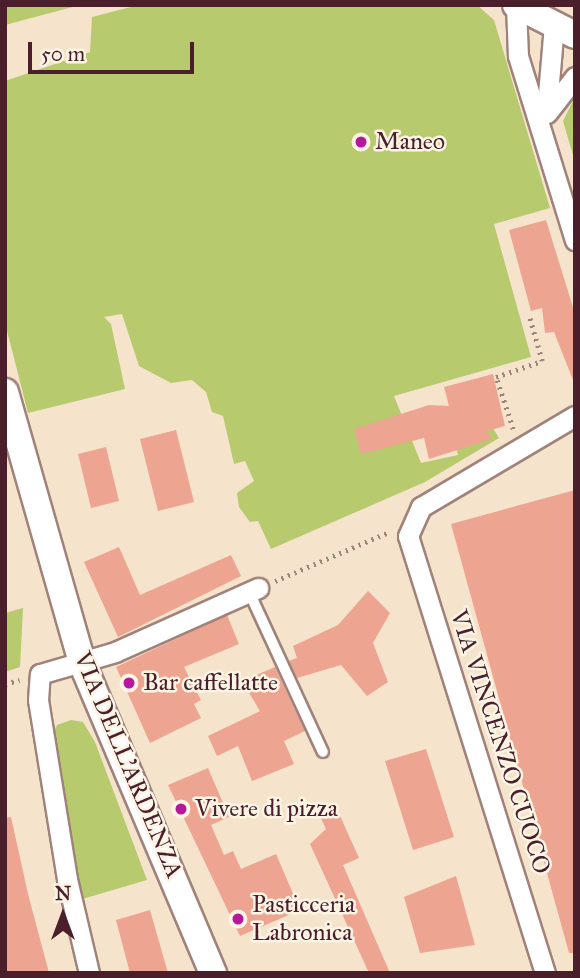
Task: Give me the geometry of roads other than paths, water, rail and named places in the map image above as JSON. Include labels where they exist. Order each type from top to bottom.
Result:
[{"type":"main road","points":[[516,5],[565,30]]},
{"type":"main road","name":"VIA DELL'ARDENZA","points":[[5,392],[82,663],[213,973]]},
{"type":"street","points":[[516,5],[515,41],[575,240]]},
{"type":"street","points":[[546,138],[547,106],[565,30]]},
{"type":"street","points":[[547,106],[575,77]]},
{"type":"street","name":"VIA VINCENZO CUOCO","points":[[545,973],[482,757],[413,561],[409,527],[421,507],[575,416]]},
{"type":"street","points":[[89,973],[38,700],[40,674],[82,663],[254,590]]},
{"type":"lane","points":[[254,590],[323,752]]},
{"type":"place","name":"Maneo","points":[[361,142]]},
{"type":"place","name":"Bar caffellatte","points":[[129,683]]},
{"type":"place","name":"Vivere di pizza","points":[[181,809]]},
{"type":"place","name":"Pasticceria Labronica","points":[[238,919]]}]
